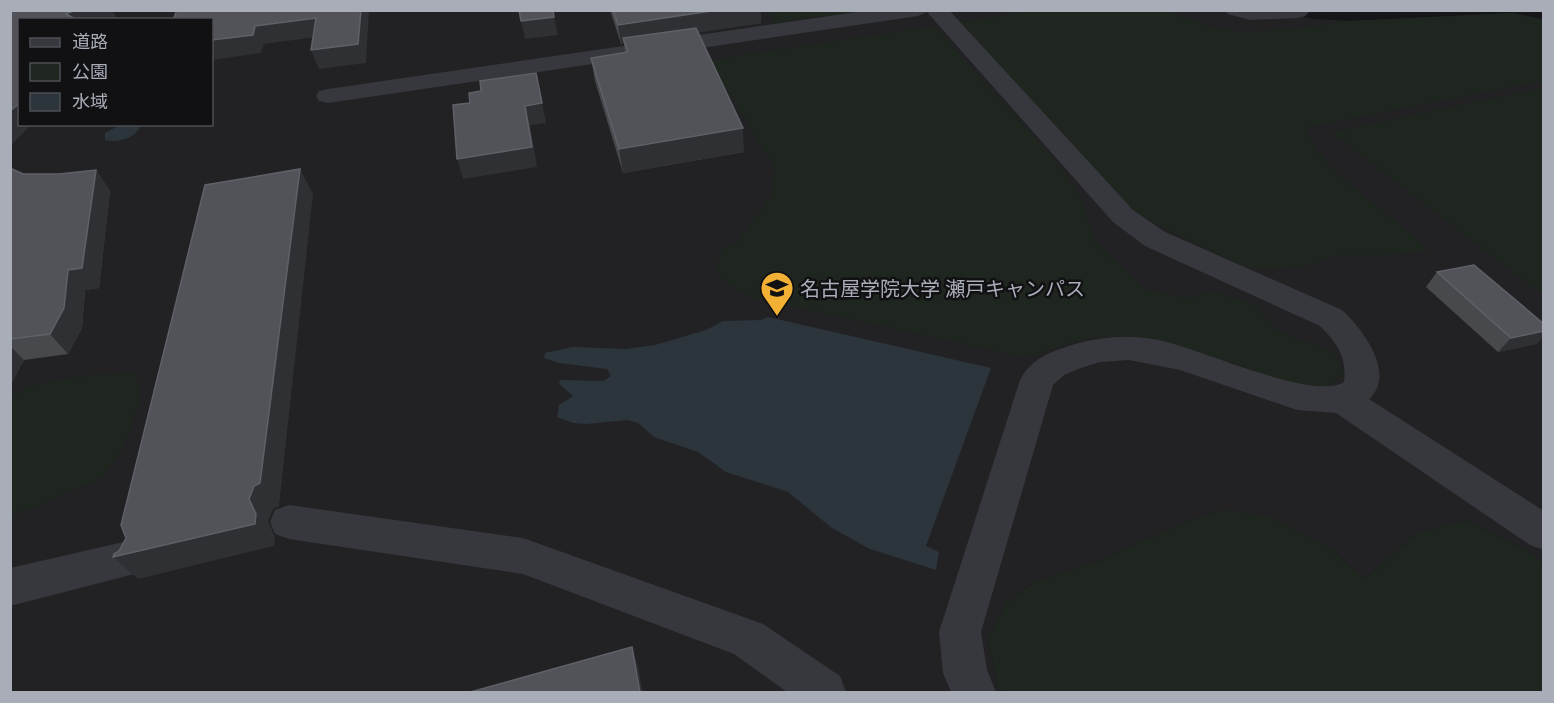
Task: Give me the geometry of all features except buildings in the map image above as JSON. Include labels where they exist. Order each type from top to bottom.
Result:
[{"type":"street","points":[[328,96],[918,10]]},
{"type":"street","points":[[937,10],[1123,216],[1155,239],[1331,318],[1350,334],[1363,369],[1360,388],[1343,400]]},
{"type":"street","points":[[1235,10],[1250,14],[1320,10]]},
{"type":"street","points":[[974,693],[965,673],[960,632],[1037,380],[1047,367],[1088,351],[1110,348],[1142,350],[1180,357],[1298,397],[1343,400],[1544,533]]},
{"type":"street","points":[[289,522],[523,556],[748,639],[824,693]]},
{"type":"street","points":[[10,587],[128,559]]},
{"type":"shaded area","name":"名古屋学院大学 瀬戸キャンパス","points":[[1281,10],[1312,19],[1350,21],[1513,13],[1543,19],[1543,564],[1527,550],[1466,520],[1418,532],[1365,579],[1326,545],[1222,510],[1180,524],[1101,560],[1034,582],[1005,605],[988,640],[998,687],[1002,692],[11,692],[10,11]]},
{"type":"green space","points":[[1039,10],[1166,10],[1215,28],[1238,32],[1283,30],[1350,21],[1513,13],[1543,20],[1543,81],[1304,128],[1315,147],[1344,179],[1429,251],[1322,258],[1318,264],[1275,269],[1247,268],[1163,228],[1130,208],[960,22]]},
{"type":"green space","points":[[767,11],[864,11],[775,23]]},
{"type":"green space","points":[[934,26],[1056,161],[1081,198],[1095,241],[1145,289],[1186,298],[1214,291],[1255,305],[1278,332],[1335,352],[1344,374],[1327,387],[1292,384],[1221,359],[1156,342],[1126,338],[1094,337],[1024,357],[749,297],[727,283],[716,270],[722,250],[738,241],[773,194],[775,168],[708,60]]},
{"type":"green space","points":[[1543,88],[1543,295],[1331,132]]},
{"type":"green space","points":[[136,374],[140,399],[122,451],[101,478],[11,517],[11,398],[28,386],[88,375]]},
{"type":"green space","points":[[1222,510],[1270,516],[1326,545],[1365,579],[1418,532],[1466,520],[1527,550],[1543,564],[1543,692],[1002,692],[998,687],[988,640],[1005,605],[1034,582],[1101,560],[1180,524]]},
{"type":"water","points":[[118,126],[140,127],[134,135],[115,141],[105,140],[105,133]]},
{"type":"water","points":[[768,317],[991,368],[926,546],[939,552],[936,570],[870,549],[832,528],[788,492],[726,472],[698,452],[654,437],[638,423],[627,420],[586,424],[573,423],[557,417],[559,405],[573,396],[559,384],[560,380],[603,381],[611,376],[607,369],[559,363],[544,358],[545,353],[572,347],[625,349],[655,345],[706,330],[723,321],[761,320]]},
{"type":"place","name":"名古屋学院大学 瀬戸キャンパス","points":[[777,317]]}]
